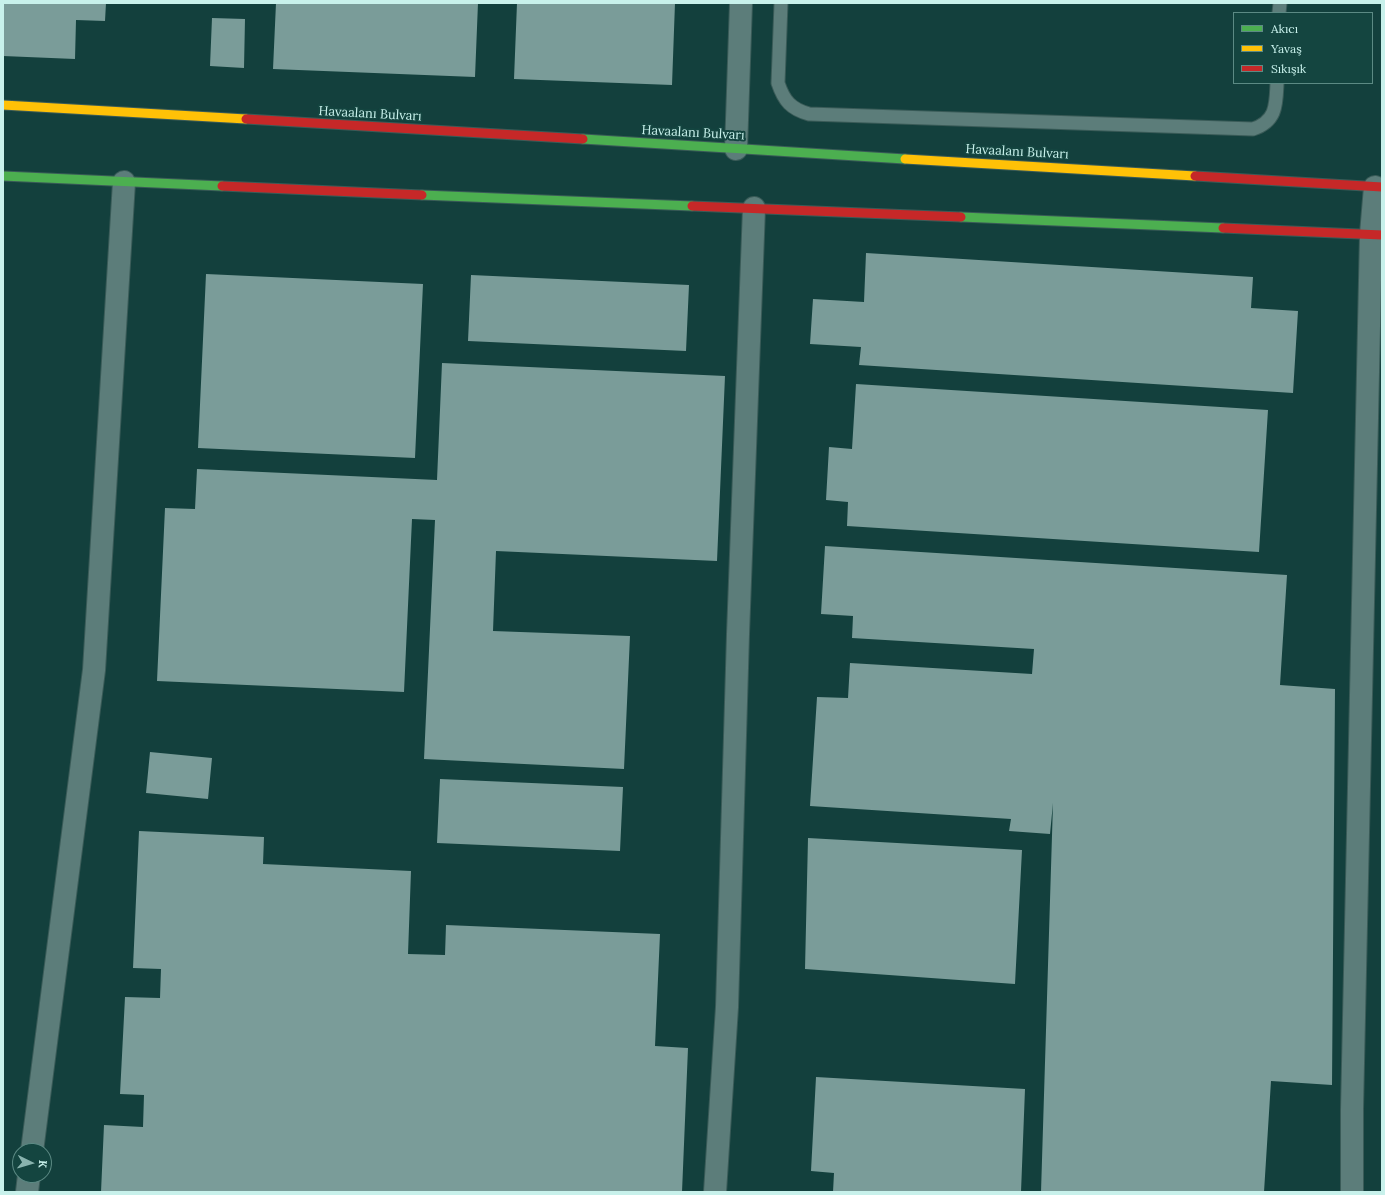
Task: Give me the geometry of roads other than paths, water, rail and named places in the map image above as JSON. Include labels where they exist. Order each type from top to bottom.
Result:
[{"type":"main road","name":"Havaalanı Bulvarı","points":[[3,105],[1378,187]]},
{"type":"main road","points":[[3,176],[1376,235]]},
{"type":"street","points":[[736,149],[742,3]]},
{"type":"street","points":[[33,1143],[94,670],[124,182]]},
{"type":"street","points":[[1352,1192],[1352,1101],[1374,479],[1376,235],[1378,187]]},
{"type":"street","points":[[715,1192],[726,1007],[754,208]]},
{"type":"lane","points":[[781,3],[778,83],[782,95],[790,105],[799,111],[809,114],[1254,129],[1267,123],[1273,115],[1276,105],[1277,84]]}]
